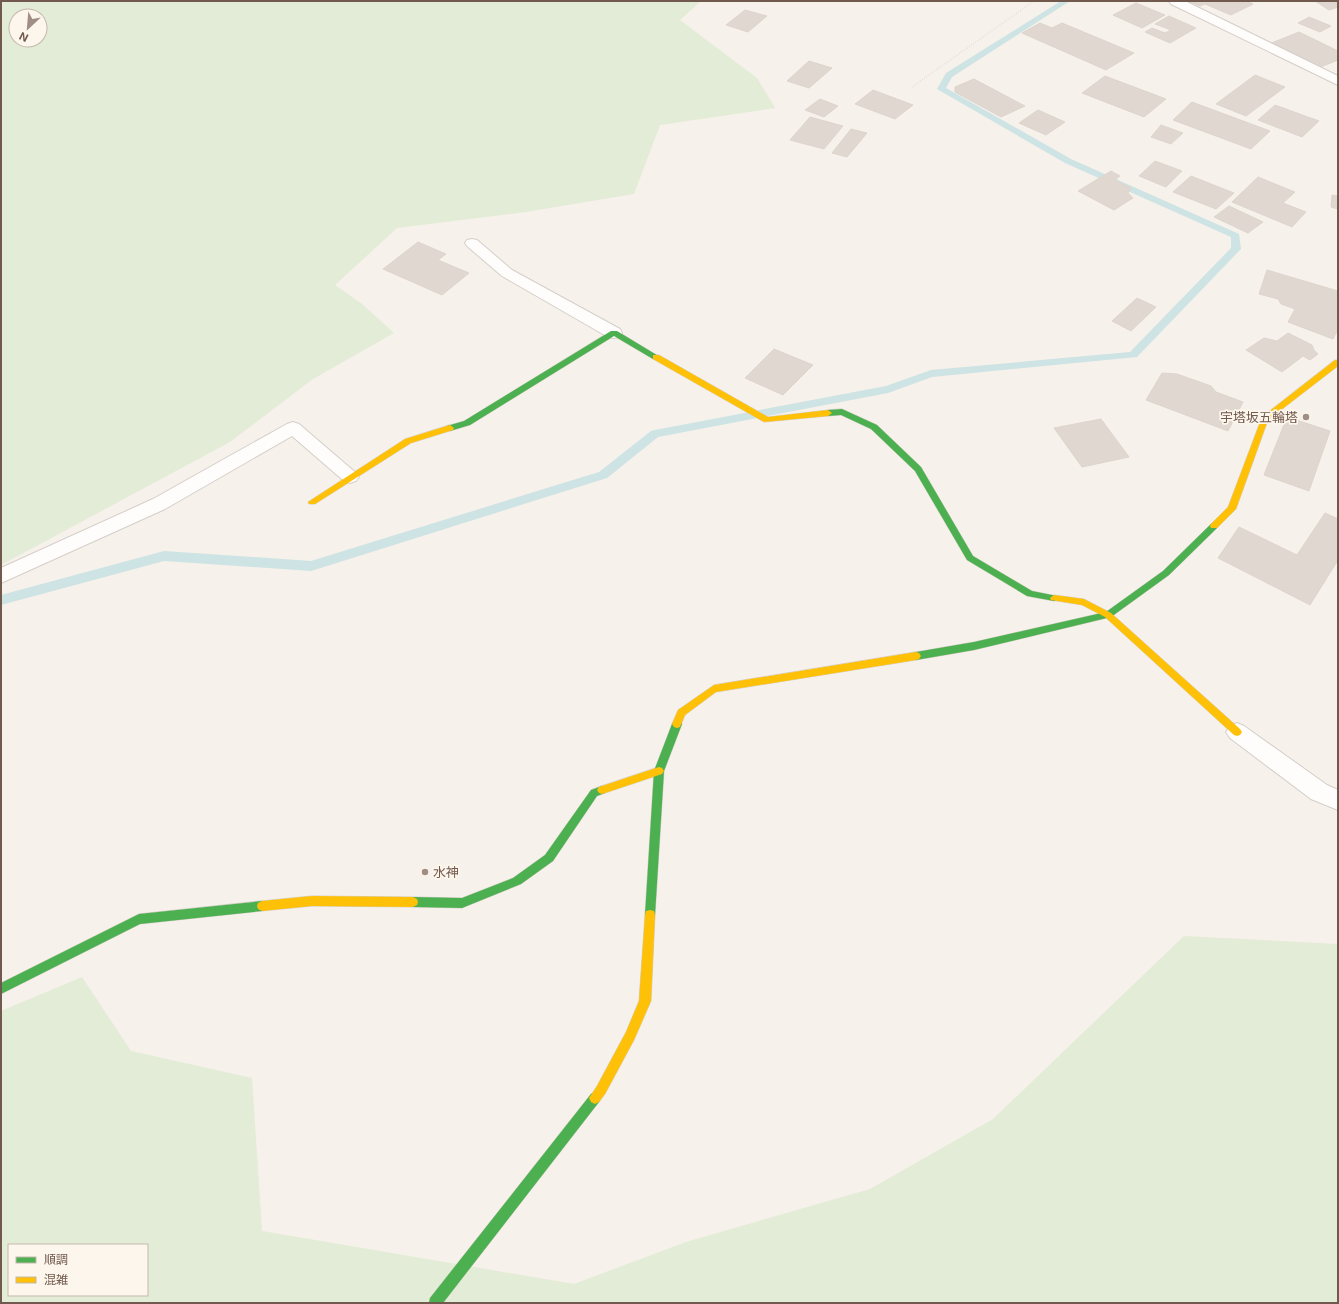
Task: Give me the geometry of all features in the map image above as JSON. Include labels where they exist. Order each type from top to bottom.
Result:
[{"type":"street","points":[[1175,1],[1338,81]]},
{"type":"street","points":[[312,502],[408,441],[467,423],[614,333],[767,420],[842,412],[874,427],[918,469],[970,558],[1030,594],[1084,602],[1108,615],[1237,732]]},
{"type":"street","points":[[435,1303],[601,1090],[630,1036],[645,1000],[659,771],[681,713],[714,689],[974,646],[1108,615],[1166,573],[1232,509],[1265,419],[1338,362]]},
{"type":"street","points":[[1,988],[139,919],[312,901],[462,903],[517,881],[548,858],[594,793],[659,771]]},
{"type":"lane","points":[[472,243],[507,273],[614,333]]},
{"type":"lane","points":[[1,576],[159,504],[293,428],[350,477]]},
{"type":"lane","points":[[1237,732],[1319,792],[1338,800]]},
{"type":"path","points":[[912,87],[1034,1]]},
{"type":"green space","points":[[1,1],[701,1],[680,20],[757,78],[775,108],[660,125],[634,194],[526,212],[397,228],[335,285],[362,304],[394,333],[313,379],[230,442],[1,565]]},
{"type":"green space","points":[[1184,936],[1338,944],[1338,1303],[1,1303],[1,1011],[82,977],[131,1051],[252,1078],[262,1231],[574,1284],[686,1242],[870,1189],[993,1119]]},
{"type":"building","points":[[1188,1],[1246,1],[1253,4],[1231,15],[1205,4],[1200,6]]},
{"type":"building","points":[[1315,1],[1338,1],[1338,7],[1329,10]]},
{"type":"building","points":[[1136,3],[1165,15],[1142,28],[1113,15]]},
{"type":"building","points":[[745,10],[767,16],[748,32],[726,25]]},
{"type":"building","points":[[1169,16],[1196,28],[1170,43],[1145,32],[1152,28],[1165,33],[1171,30],[1155,24]]},
{"type":"building","points":[[1309,17],[1331,26],[1320,32],[1298,23]]},
{"type":"building","points":[[1040,23],[1052,28],[1062,23],[1134,53],[1106,70],[1022,33]]},
{"type":"building","points":[[1299,32],[1338,51],[1338,60],[1318,68],[1269,44]]},
{"type":"building","points":[[809,61],[832,68],[809,88],[787,81]]},
{"type":"building","points":[[1255,75],[1285,87],[1246,116],[1216,104]]},
{"type":"building","points":[[1105,76],[1166,99],[1144,117],[1082,93]]},
{"type":"building","points":[[974,79],[1025,106],[1001,117],[955,92],[955,87]]},
{"type":"building","points":[[873,90],[913,105],[895,119],[855,104]]},
{"type":"building","points":[[820,99],[838,106],[824,117],[805,110]]},
{"type":"building","points":[[1192,102],[1270,131],[1251,149],[1173,120]]},
{"type":"building","points":[[1275,105],[1319,121],[1302,137],[1258,120]]},
{"type":"building","points":[[1038,110],[1065,122],[1046,135],[1019,123]]},
{"type":"building","points":[[810,117],[843,126],[824,149],[790,140]]},
{"type":"building","points":[[1161,125],[1183,133],[1171,144],[1151,137]]},
{"type":"building","points":[[851,129],[867,133],[847,157],[832,153]]},
{"type":"building","points":[[1155,161],[1182,171],[1166,187],[1139,176]]},
{"type":"building","points":[[1111,171],[1120,176],[1115,180],[1131,188],[1128,193],[1133,198],[1114,210],[1078,191]]},
{"type":"building","points":[[1191,176],[1234,193],[1216,209],[1173,192]]},
{"type":"building","points":[[1258,177],[1295,192],[1283,203],[1306,212],[1292,227],[1232,202]]},
{"type":"building","points":[[1332,195],[1338,196],[1338,209],[1331,207]]},
{"type":"building","points":[[1229,206],[1263,222],[1248,233],[1214,217]]},
{"type":"building","points":[[418,242],[446,254],[438,260],[469,273],[442,295],[383,269]]},
{"type":"building","points":[[1267,270],[1338,291],[1338,329],[1333,339],[1288,322],[1295,309],[1281,304],[1278,299],[1259,294]]},
{"type":"building","points":[[1137,298],[1156,307],[1131,331],[1112,321]]},
{"type":"building","points":[[1288,333],[1312,345],[1318,354],[1310,360],[1303,356],[1282,372],[1246,350],[1264,338],[1277,341]]},
{"type":"building","points":[[774,349],[813,365],[783,395],[745,378]]},
{"type":"building","points":[[1162,373],[1177,374],[1211,386],[1216,392],[1243,402],[1228,431],[1146,400]]},
{"type":"building","points":[[1287,417],[1330,431],[1309,491],[1264,475]]},
{"type":"building","points":[[1101,419],[1129,457],[1082,467],[1054,428]]},
{"type":"building","points":[[1325,513],[1338,519],[1338,560],[1310,605],[1218,558],[1239,527],[1297,555]]},
{"type":"waterway","points":[[1,600],[164,556],[311,566],[603,475],[655,434],[888,389],[931,374],[1133,355],[1236,249],[1236,236],[1068,161],[941,89],[949,75],[1066,1]]},
{"type":"traffic: fast","points":[[450,428],[467,423],[614,333],[656,357]]},
{"type":"traffic: fast","points":[[828,413],[842,412],[874,427],[918,469],[970,558],[1030,594],[1054,598]]},
{"type":"traffic: fast","points":[[916,656],[974,646],[1108,615],[1166,573],[1214,526]]},
{"type":"traffic: fast","points":[[650,915],[659,771],[677,724]]},
{"type":"traffic: fast","points":[[413,902],[462,903],[517,881],[549,858],[594,793],[602,790]]},
{"type":"traffic: fast","points":[[1,989],[139,919],[262,906]]},
{"type":"traffic: fast","points":[[435,1303],[595,1098]]},
{"type":"traffic: slow","points":[[656,357],[767,420],[828,413]]},
{"type":"traffic: slow","points":[[1214,526],[1232,509],[1265,419],[1338,362]]},
{"type":"traffic: slow","points":[[312,502],[408,441],[450,428]]},
{"type":"traffic: slow","points":[[1054,598],[1084,602],[1108,615],[1237,732]]},
{"type":"traffic: slow","points":[[677,724],[681,713],[714,689],[916,656]]},
{"type":"traffic: slow","points":[[602,790],[659,771]]},
{"type":"traffic: slow","points":[[262,906],[312,901],[413,902]]},
{"type":"traffic: slow","points":[[595,1098],[601,1090],[630,1036],[645,1001],[650,915]]},
{"type":"place","name":"宇塔坂五輪塔","points":[[1306,417]]},
{"type":"place","name":"水神","points":[[425,872]]}]
